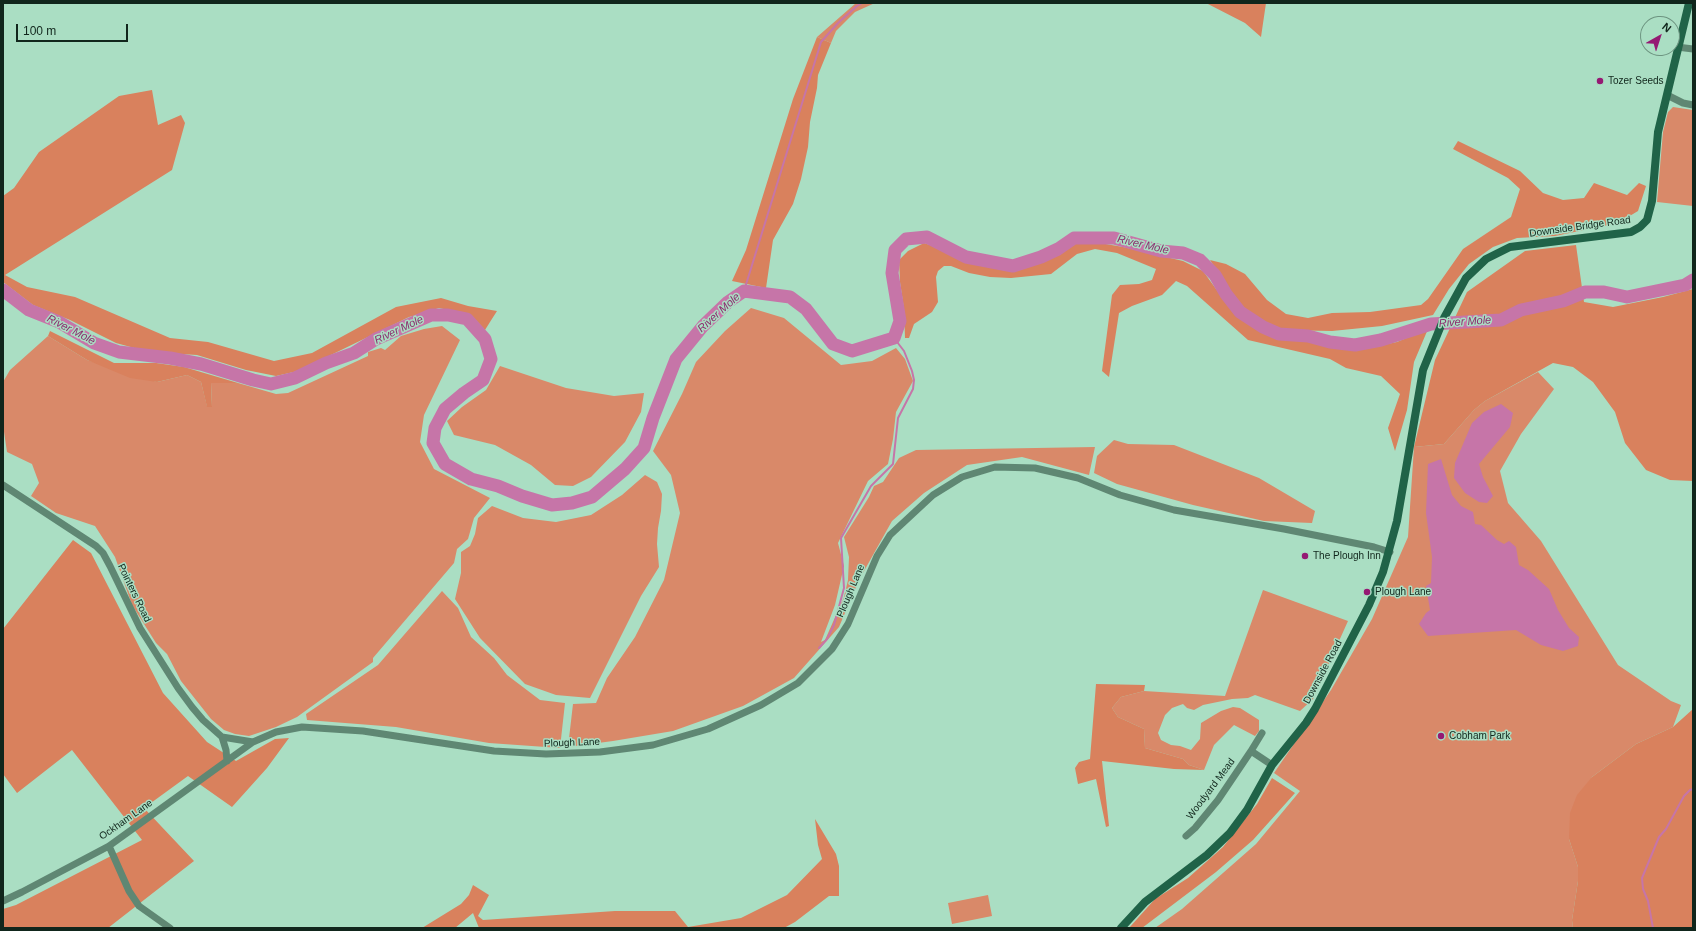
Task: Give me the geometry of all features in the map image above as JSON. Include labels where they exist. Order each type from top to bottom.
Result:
[{"type":"street","name":"Downside Bridge Road","points":[[1680,39],[1689,3]]},
{"type":"street","points":[[1680,47],[1693,49]]},
{"type":"street","name":"Downside Bridge Road","points":[[1426,361],[1444,318],[1466,278],[1480,264],[1493,255],[1510,247],[1624,233],[1640,227],[1647,220],[1652,201],[1658,132],[1676,56]]},
{"type":"street","points":[[1667,95],[1683,103],[1693,105]]},
{"type":"street","name":"Downside Road","points":[[1122,928],[1145,902],[1207,855],[1230,833],[1247,810],[1272,765],[1306,723],[1315,709],[1370,605],[1390,552],[1397,521],[1421,381],[1426,361]]},
{"type":"street","name":"Plough Lane","points":[[253,742],[276,732],[302,727],[363,731],[494,751],[546,754],[600,752],[653,745],[708,729],[761,705],[798,682],[832,649],[848,624],[877,556],[890,535],[933,495],[962,477],[995,467],[1035,468],[1078,478],[1120,495],[1174,510],[1284,529],[1374,547],[1390,552]]},
{"type":"street","name":"Pointers Road","points":[[3,485],[84,537],[103,553],[140,628],[178,688],[203,720],[222,737]]},
{"type":"street","name":"Woodyard Mead","points":[[1186,836],[1195,828],[1218,800],[1262,732]]},
{"type":"street","points":[[227,761],[226,750],[222,737],[253,742]]},
{"type":"street","name":"Ockham Lane","points":[[3,901],[109,846],[253,742]]},
{"type":"street","points":[[1251,751],[1272,765]]},
{"type":"street","points":[[109,846],[129,891],[139,906],[170,928]]},
{"type":"shaded area","points":[[856,3],[875,3],[855,12],[836,31],[831,43],[817,37]]},
{"type":"shaded area","points":[[1206,3],[1266,3],[1261,37],[1245,23]]},
{"type":"shaded area","points":[[817,37],[831,43],[818,75],[810,122],[808,147],[801,179],[793,204],[773,240],[766,288],[732,281],[746,250],[793,99]]},
{"type":"shaded area","points":[[152,90],[158,125],[181,115],[185,123],[172,170],[5,275],[27,287],[75,297],[170,338],[208,342],[274,361],[312,353],[396,307],[441,298],[468,306],[497,311],[485,330],[471,315],[439,308],[409,317],[298,371],[276,376],[246,370],[197,355],[149,352],[116,343],[70,320],[33,305],[3,282],[3,196],[14,188],[39,152],[119,96]]},
{"type":"shaded area","points":[[1673,107],[1693,110],[1693,206],[1657,202],[1663,132],[1668,112]]},
{"type":"shaded area","points":[[1458,141],[1520,171],[1543,193],[1563,200],[1584,198],[1594,183],[1627,195],[1639,183],[1646,186],[1638,211],[1618,223],[1555,236],[1517,238],[1493,247],[1469,264],[1449,289],[1433,315],[1382,326],[1332,331],[1278,330],[1256,320],[1241,308],[1210,260],[1226,264],[1245,274],[1267,300],[1286,314],[1308,318],[1332,313],[1370,312],[1421,305],[1428,299],[1463,249],[1511,217],[1520,189],[1508,178],[1453,149]]},
{"type":"shaded area","points":[[1094,242],[1183,261],[1203,271],[1229,307],[1252,325],[1277,338],[1305,340],[1359,350],[1397,342],[1428,329],[1414,362],[1407,410],[1395,451],[1388,428],[1400,394],[1381,376],[1346,368],[1330,359],[1248,340],[1187,286],[1176,281],[1162,295],[1132,306],[1119,313],[1109,377],[1102,371],[1112,295],[1120,285],[1139,284],[1152,280],[1156,269],[1117,253],[1095,249],[1077,254],[1051,274],[1011,278],[990,277],[969,273],[951,266],[944,266],[938,271],[936,277],[938,302],[932,312],[914,324],[909,338],[905,338],[904,309],[900,282],[899,260],[908,251],[924,243],[1006,271],[1040,262],[1073,243]]},
{"type":"shaded area","points":[[1576,245],[1584,302],[1613,307],[1663,297],[1693,289],[1693,481],[1670,480],[1646,470],[1625,443],[1615,412],[1593,382],[1573,367],[1553,363],[1485,401],[1474,410],[1444,444],[1414,447],[1435,360],[1467,292],[1525,251]]},
{"type":"shaded area","points":[[751,308],[784,318],[841,365],[872,361],[896,348],[905,359],[913,381],[896,412],[888,464],[868,481],[838,543],[844,566],[835,605],[821,642],[825,640],[844,597],[848,580],[849,557],[844,537],[869,497],[874,486],[883,482],[899,458],[916,450],[1095,447],[1089,475],[1022,457],[967,465],[924,493],[892,521],[859,580],[839,627],[794,678],[743,706],[673,731],[568,747],[573,704],[596,703],[607,678],[635,637],[664,580],[680,513],[671,475],[653,451],[682,394],[696,362],[725,331]]},
{"type":"shaded area","points":[[442,326],[460,340],[424,415],[420,442],[434,469],[490,498],[474,518],[468,539],[457,549],[454,563],[373,658],[373,662],[297,717],[276,727],[249,736],[235,734],[224,730],[211,719],[181,681],[167,654],[156,643],[132,605],[115,557],[95,526],[56,513],[31,496],[39,483],[32,464],[7,452],[3,425],[3,382],[10,370],[48,336],[87,360],[157,382],[187,375],[201,382],[207,406],[212,406],[211,383],[238,383],[276,394],[288,393],[368,356],[368,352],[381,348],[385,350],[401,336],[424,329]]},
{"type":"shaded area","points":[[50,331],[114,363],[156,363],[184,367],[238,383],[211,383],[212,407],[207,407],[201,382],[187,375],[157,382],[130,378],[87,360],[48,336]]},
{"type":"shaded area","points":[[500,366],[566,388],[614,396],[644,393],[641,412],[625,442],[591,477],[573,486],[555,485],[531,465],[495,445],[454,435],[447,421],[462,407],[486,390]]},
{"type":"shaded area","points":[[1538,372],[1554,389],[1521,434],[1500,471],[1508,503],[1541,541],[1618,665],[1671,701],[1681,705],[1673,727],[1636,744],[1592,777],[1569,839],[1578,867],[1578,881],[1572,920],[1573,928],[1155,928],[1182,909],[1256,844],[1300,791],[1274,773],[1331,690],[1372,619],[1408,537],[1414,447],[1444,444],[1474,410],[1485,401]]},
{"type":"shaded area","points":[[1501,404],[1513,413],[1510,427],[1479,464],[1483,477],[1493,496],[1487,503],[1479,502],[1465,493],[1454,478],[1455,463],[1472,423],[1484,412]]},
{"type":"shaded area","points":[[1114,440],[1128,444],[1174,445],[1259,478],[1315,511],[1312,523],[1264,521],[1193,505],[1117,484],[1094,473],[1097,456]]},
{"type":"shaded area","points":[[1441,459],[1452,495],[1461,506],[1473,512],[1475,524],[1481,525],[1497,540],[1504,544],[1509,541],[1516,547],[1519,565],[1528,570],[1549,589],[1558,610],[1569,628],[1579,637],[1578,646],[1563,651],[1541,645],[1516,630],[1428,636],[1419,624],[1426,613],[1430,610],[1426,586],[1431,583],[1432,557],[1426,513],[1428,464]]},
{"type":"shaded area","points":[[645,475],[657,482],[662,494],[657,544],[659,567],[641,596],[590,698],[556,695],[525,684],[480,638],[455,599],[461,573],[461,552],[470,546],[475,534],[478,518],[492,506],[523,518],[556,522],[591,515],[622,495]]},
{"type":"shaded area","points":[[73,540],[91,553],[163,693],[207,742],[236,761],[275,739],[289,738],[267,768],[232,807],[188,776],[144,808],[194,861],[108,928],[3,928],[3,909],[16,905],[142,840],[72,750],[17,793],[3,774],[3,629]]},
{"type":"shaded area","points":[[1263,590],[1348,621],[1313,699],[1300,711],[1255,695],[1248,698],[1232,699],[1203,705],[1194,710],[1187,708],[1183,704],[1172,708],[1165,715],[1158,733],[1161,740],[1171,745],[1180,746],[1191,750],[1200,739],[1201,723],[1221,711],[1233,707],[1240,708],[1259,720],[1259,731],[1255,736],[1234,725],[1214,745],[1204,770],[1189,765],[1183,759],[1145,748],[1144,729],[1118,717],[1112,708],[1121,697],[1144,691],[1225,696]]},
{"type":"shaded area","points":[[442,591],[458,608],[471,637],[494,658],[507,675],[540,700],[565,703],[560,748],[489,743],[396,727],[307,720],[306,714],[378,665]]},
{"type":"shaded area","points":[[1096,684],[1145,685],[1144,691],[1121,697],[1112,708],[1118,717],[1144,729],[1145,748],[1183,759],[1189,765],[1204,770],[1174,769],[1102,761],[1109,826],[1106,827],[1096,779],[1078,784],[1075,768],[1079,762],[1090,759]]},
{"type":"shaded area","points":[[1693,709],[1693,928],[1573,928],[1572,920],[1578,881],[1578,867],[1569,839],[1570,813],[1577,795],[1592,777],[1636,744],[1673,727]]},
{"type":"shaded area","points":[[1272,778],[1295,793],[1253,840],[1216,872],[1142,928],[1129,928],[1155,899],[1188,878],[1223,847],[1257,804]]},
{"type":"shaded area","points":[[815,819],[836,854],[839,866],[839,896],[829,896],[795,922],[784,928],[479,928],[473,913],[455,928],[422,928],[461,904],[469,895],[473,885],[489,895],[478,916],[483,920],[615,911],[675,911],[688,927],[741,918],[787,895],[822,859],[818,845]]},
{"type":"shaded area","points":[[988,895],[992,916],[952,924],[948,903]]},
{"type":"waterway","points":[[744,291],[821,42],[838,23],[862,3]]},
{"type":"waterway","name":"River Mole","points":[[3,290],[29,310],[59,322],[94,343],[119,352],[170,358],[201,364],[271,384],[295,378],[326,363],[354,353],[376,339],[431,315],[448,315],[467,319],[485,339],[491,359],[483,380],[445,409],[435,428],[433,443],[445,464],[471,479],[498,486],[522,496],[552,505],[572,503],[592,497],[625,469],[644,448],[653,418],[676,359],[703,326],[728,302],[744,291],[790,297],[806,309],[833,344],[852,351],[894,338],[900,321],[892,273],[895,250],[906,239],[927,237],[966,257],[1013,266],[1041,257],[1058,249],[1074,238],[1114,238],[1161,251],[1183,253],[1200,260],[1215,275],[1226,294],[1240,312],[1263,327],[1279,334],[1308,336],[1330,342],[1355,345],[1381,340],[1431,324],[1501,320],[1521,310],[1563,301],[1585,292],[1604,292],[1627,297],[1685,285],[1693,280]]},
{"type":"waterway","points":[[819,648],[827,639],[834,625],[844,588],[841,538],[871,486],[893,464],[898,418],[913,389],[914,380],[912,371],[904,351],[894,338]]},
{"type":"waterway","points":[[1653,928],[1648,901],[1643,889],[1642,878],[1659,837],[1666,829],[1684,796],[1693,789]]},
{"type":"place","name":"Tozer Seeds","points":[[1600,81]]},
{"type":"place","name":"The Plough Inn","points":[[1305,556]]},
{"type":"place","name":"Plough Lane","points":[[1367,592]]},
{"type":"place","name":"Cobham Park","points":[[1441,736]]}]
